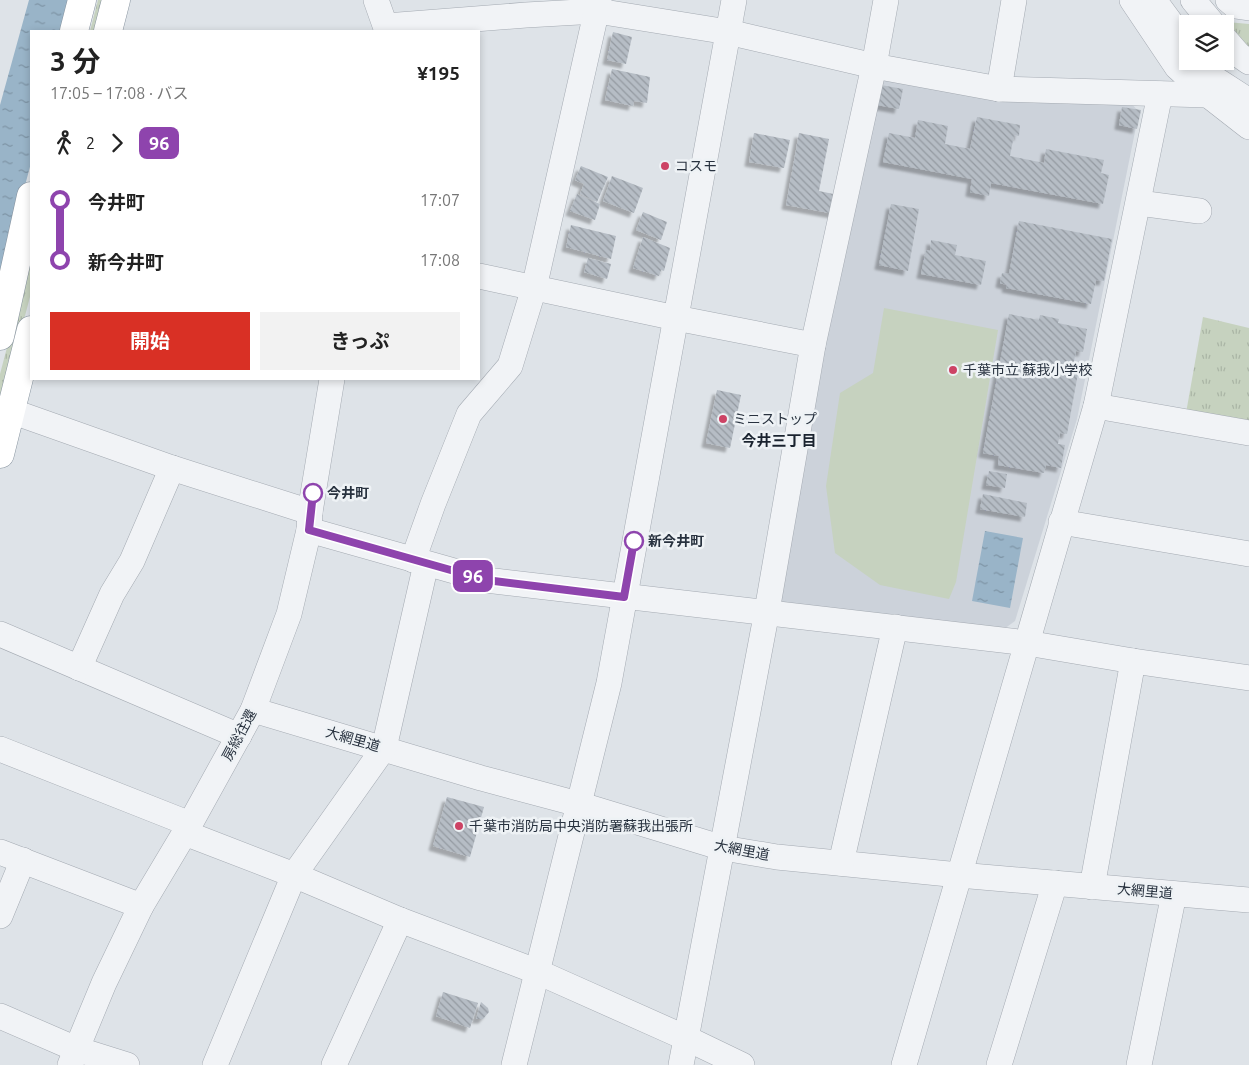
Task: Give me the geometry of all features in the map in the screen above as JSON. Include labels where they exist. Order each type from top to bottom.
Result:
[{"type":"highway","points":[[74,30],[82,0]]},
{"type":"highway","points":[[108,30],[116,0]]},
{"type":"highway","points":[[0,336],[30,201]]},
{"type":"highway","points":[[0,454],[30,334]]},
{"type":"street","points":[[376,0],[387,29],[526,7],[598,6],[728,32],[874,66],[999,90],[1208,95]]},
{"type":"street","points":[[514,1065],[578,804],[595,746],[609,683],[734,0]]},
{"type":"street","points":[[681,1065],[767,611],[813,345],[874,66],[886,0]]},
{"type":"street","points":[[999,90],[1014,0]]},
{"type":"street","points":[[1132,0],[1177,67],[1208,95],[1249,127]]},
{"type":"street","points":[[1154,0],[1179,34]]},
{"type":"street","points":[[1194,0],[1206,15]]},
{"type":"street","points":[[1228,0],[1235,6],[1249,8]]},
{"type":"street","points":[[215,1065],[294,875],[384,748],[433,504],[469,414],[510,366],[534,288],[598,6]]},
{"type":"street","points":[[1234,49],[1249,62]]},
{"type":"street","points":[[1206,70],[1215,79],[1249,102]]},
{"type":"street","points":[[904,1065],[1096,406],[1160,94]]},
{"type":"street","points":[[1139,203],[1199,211]]},
{"type":"street","points":[[480,276],[813,345]]},
{"type":"street","name":"房総往還","points":[[73,1057],[104,983],[141,906],[188,829],[253,710],[289,614],[310,521],[332,380]]},
{"type":"street","points":[[1096,406],[1249,433]]},
{"type":"street","points":[[11,411],[172,468],[420,562],[486,580],[624,597],[767,611],[1027,643],[1249,678]]},
{"type":"street","points":[[79,668],[112,594],[132,561],[172,468]]},
{"type":"street","points":[[1061,522],[1249,554]]},
{"type":"street","points":[[841,863],[895,627]]},
{"type":"street","points":[[0,634],[239,736]]},
{"type":"street","points":[[1092,887],[1134,661]]},
{"type":"street","name":"大網里道","points":[[253,710],[723,848],[777,857],[959,875],[1249,900]]},
{"type":"street","points":[[0,749],[400,920],[538,972],[742,1065]]},
{"type":"street","points":[[0,852],[141,906]]},
{"type":"street","points":[[0,916],[23,860]]},
{"type":"street","points":[[998,1065],[1054,883]]},
{"type":"street","points":[[1139,1065],[1174,894]]},
{"type":"street","points":[[334,1065],[400,920]]},
{"type":"street","points":[[0,1016],[73,1057],[127,1065]]},
{"type":"shaded area","name":"千葉市立 蘇我小学校","points":[[881,77],[1131,103],[1139,112],[1077,419],[1015,621],[1004,629],[783,604],[774,599],[874,83]]},
{"type":"green space","points":[[98,0],[106,0],[98,30],[90,30]]},
{"type":"green space","points":[[1234,23],[1249,24],[1249,58],[1234,42]]},
{"type":"green space","points":[[30,243],[30,297],[0,411],[0,374]]},
{"type":"green space","points":[[884,308],[998,330],[956,582],[949,599],[880,585],[835,553],[826,486],[840,393],[873,373]]},
{"type":"green space","points":[[1203,317],[1249,328],[1249,423],[1186,413]]},
{"type":"water","points":[[29,0],[71,0],[64,30],[30,30],[30,167],[0,279],[0,105]]},
{"type":"water","points":[[985,531],[1023,538],[1010,608],[972,601]]},
{"type":"building","points":[[613,32],[632,37],[626,64],[607,60]]},
{"type":"building","points":[[612,69],[650,77],[647,103],[634,101],[633,106],[605,100]]},
{"type":"building","points":[[881,85],[903,89],[899,109],[877,105]]},
{"type":"building","points":[[1122,107],[1141,110],[1137,129],[1119,125]]},
{"type":"building","points":[[977,117],[1020,125],[1019,136],[1014,135],[1010,156],[1044,163],[1046,149],[1104,160],[1101,173],[1109,175],[1103,204],[991,183],[989,196],[970,192],[972,179],[883,162],[889,133],[915,138],[918,120],[948,126],[945,144],[970,149]]},
{"type":"building","points":[[754,133],[790,140],[784,168],[749,162]]},
{"type":"building","points":[[799,133],[829,139],[819,191],[838,195],[835,214],[786,205]]},
{"type":"building","points":[[581,166],[608,177],[597,202],[580,194],[584,184],[575,180]]},
{"type":"building","points":[[612,176],[643,188],[634,213],[603,201]]},
{"type":"building","points":[[577,194],[600,204],[595,220],[570,211]]},
{"type":"building","points":[[891,204],[919,209],[908,271],[879,265]]},
{"type":"building","points":[[643,212],[667,222],[661,240],[636,230]]},
{"type":"building","points":[[1019,221],[1112,239],[1104,281],[1096,280],[1091,304],[1006,288],[1007,285],[1000,283],[1002,273],[1009,274]]},
{"type":"building","points":[[571,225],[616,236],[611,259],[566,247]]},
{"type":"building","points":[[643,237],[670,248],[664,271],[661,270],[659,276],[633,268]]},
{"type":"building","points":[[931,240],[957,245],[955,255],[986,261],[981,285],[921,274],[926,250],[930,251]]},
{"type":"building","points":[[588,258],[611,264],[607,279],[584,272]]},
{"type":"building","points":[[1009,314],[1039,320],[1040,315],[1059,319],[1058,323],[1087,329],[1083,352],[1076,351],[1074,361],[1080,362],[1067,434],[1060,433],[1058,444],[1065,445],[1061,468],[1046,465],[1044,473],[998,465],[999,456],[983,453]]},
{"type":"building","name":"ミニストップ","points":[[717,390],[741,395],[730,448],[706,443]]},
{"type":"building","points":[[989,471],[1007,474],[1005,488],[986,485]]},
{"type":"building","points":[[983,494],[1027,503],[1025,517],[980,509]]},
{"type":"building","points":[[447,797],[484,807],[470,857],[433,846]]},
{"type":"building","points":[[443,992],[478,1003],[470,1028],[436,1016]]},
{"type":"building","points":[[481,1002],[488,1008],[489,1012],[483,1019],[476,1019]]},
{"type":"bus line","name":"96","points":[[313,493],[309,530],[486,580],[624,597],[634,541]]},
{"type":"place","name":"コスモ","points":[[665,166]]},
{"type":"place","name":"千葉市立 蘇我小学校","points":[[953,370]]},
{"type":"place","name":"ミニストップ","points":[[723,419]]},
{"type":"place","name":"今井町","points":[[313,493]]},
{"type":"place","name":"新今井町","points":[[634,541]]},
{"type":"place","name":"千葉市消防局中央消防署蘇我出張所","points":[[459,826]]},
{"type":"district","name":"今井三丁目","points":[[779,440]]}]
